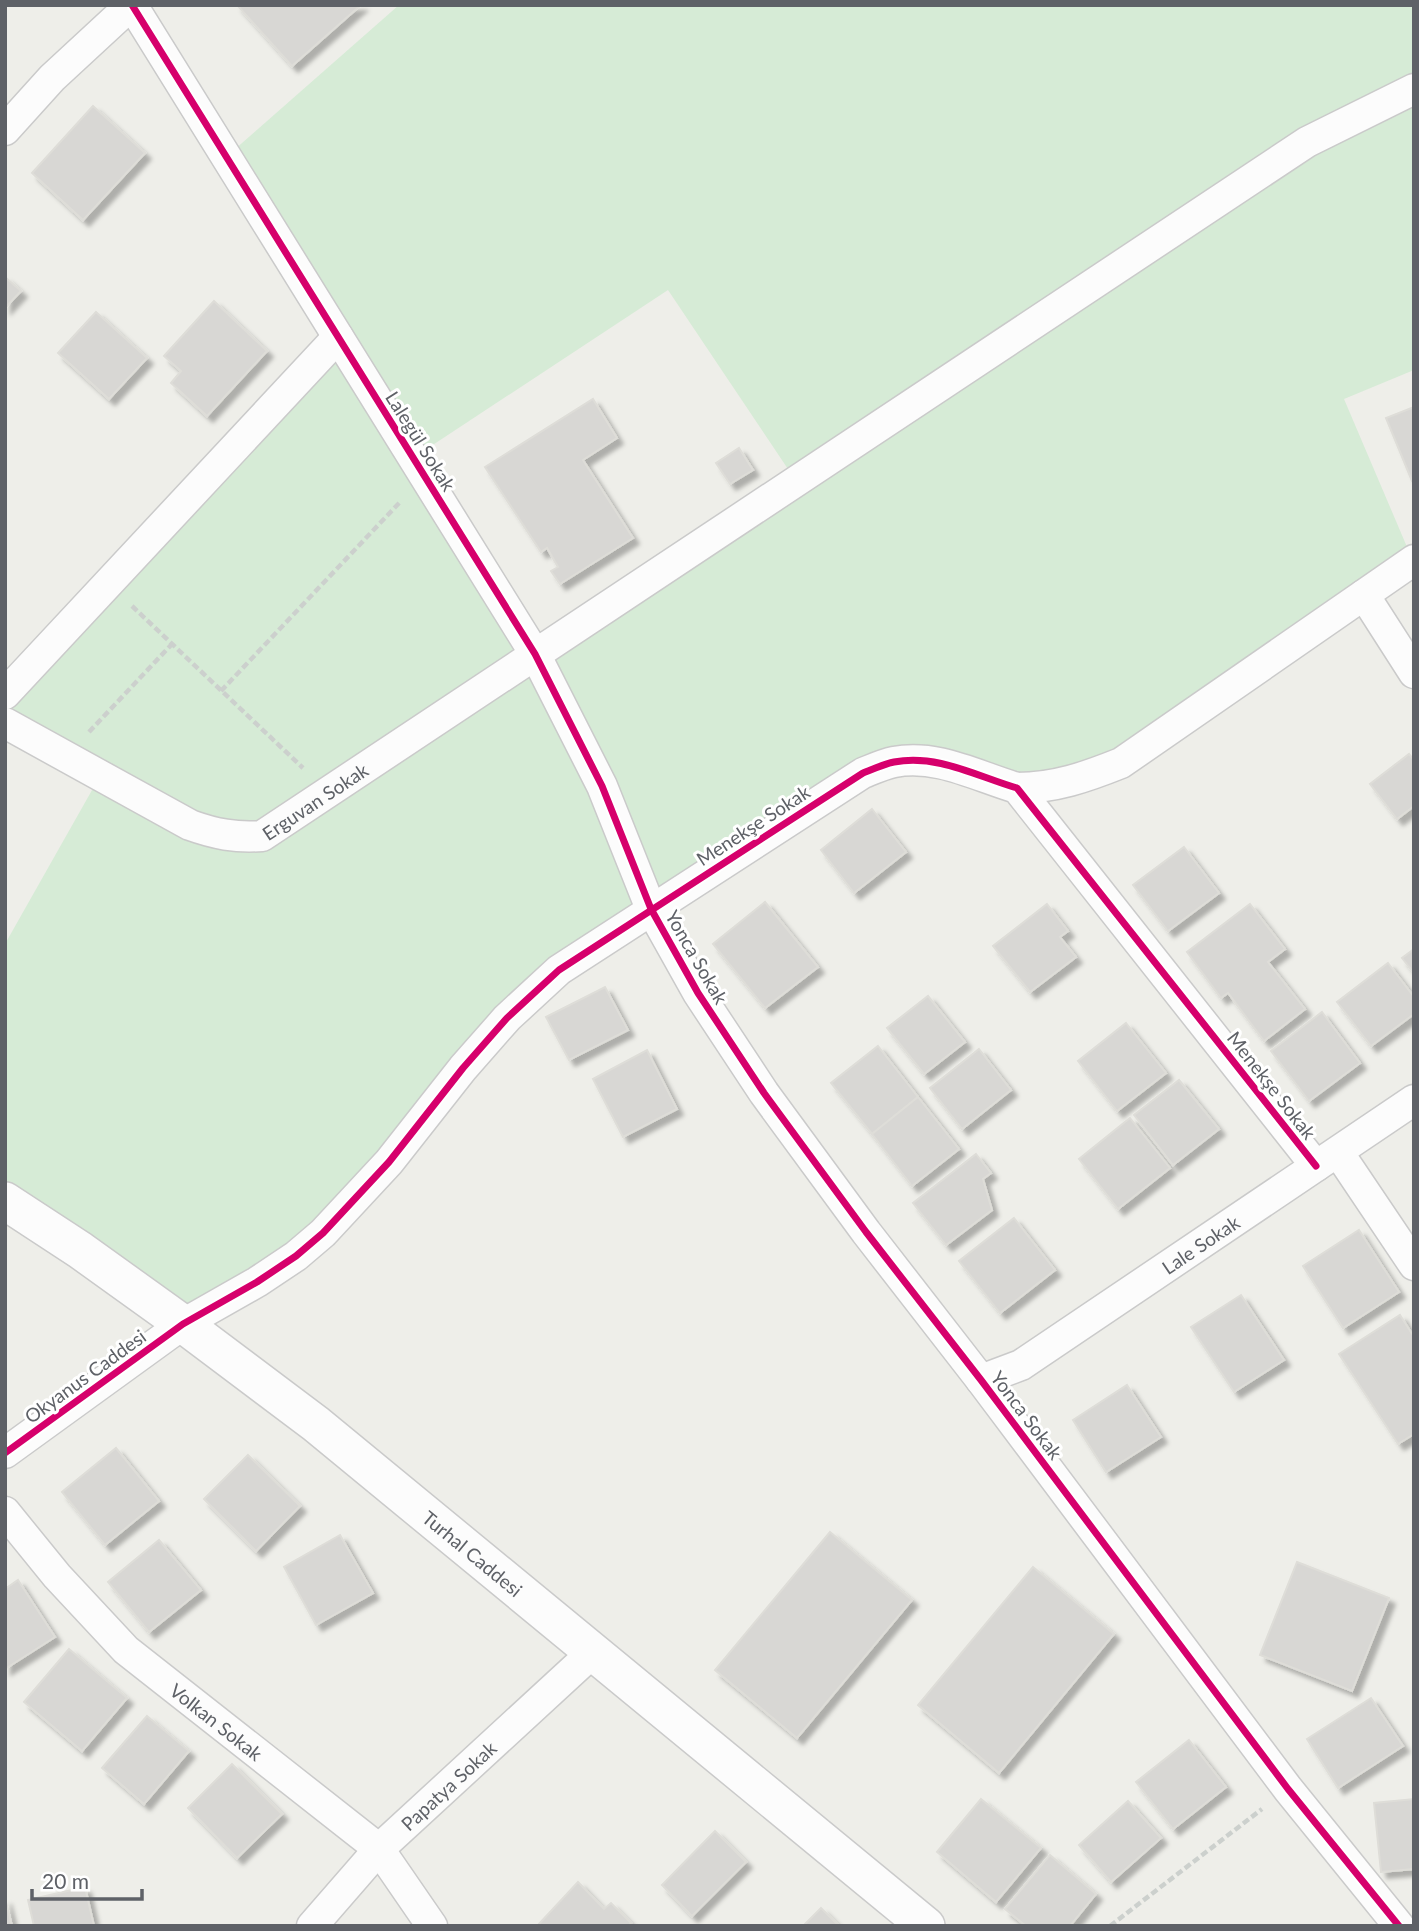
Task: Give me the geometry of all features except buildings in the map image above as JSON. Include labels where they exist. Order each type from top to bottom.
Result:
[{"type":"street","points":[[5,130],[52,78],[131,5]]},
{"type":"street","name":"Lalegül Sokak","points":[[131,5],[535,654],[602,786],[651,909]]},
{"type":"street","name":"Erguvan Sokak","points":[[5,723],[190,825],[214,834],[237,838],[262,836],[1307,142],[1414,89]]},
{"type":"street","points":[[5,694],[338,337]]},
{"type":"street","points":[[1017,788],[1055,786],[1121,763],[1414,560]]},
{"type":"street","points":[[1364,595],[1414,673]]},
{"type":"street","name":"Menekşe Sokak","points":[[183,1324],[257,1282],[296,1256],[323,1233],[389,1163],[463,1068],[507,1018],[559,970],[863,773],[893,762],[920,760],[947,764],[1017,788],[1414,1265]]},
{"type":"street","name":"Yonca Sokak","points":[[651,909],[698,993],[764,1093],[866,1232],[981,1380],[1288,1789],[1399,1926]]},
{"type":"street","name":"Lale Sokak","points":[[981,1380],[1021,1365],[1414,1100]]},
{"type":"street","name":"Turhal Caddesi","points":[[5,1202],[80,1250],[326,1432],[926,1926]]},
{"type":"street","name":"Okyanus Caddesi","points":[[5,1454],[183,1324]]},
{"type":"street","name":"Volkan Sokak","points":[[5,1512],[57,1576],[126,1650],[379,1849],[432,1926]]},
{"type":"street","name":"Papatya Sokak","points":[[312,1926],[379,1849],[592,1653]]},
{"type":"path","points":[[221,691],[424,477]]},
{"type":"path","points":[[108,583],[328,792]]},
{"type":"path","points":[[66,757],[172,644]]},
{"type":"path","points":[[1110,1926],[1288,1789]]},
{"type":"green space","points":[[399,5],[1414,5],[1414,370],[1344,399],[1413,561],[1121,763],[1055,786],[893,762],[559,970],[354,1200],[183,1324],[5,1201],[5,944],[100,776],[5,723],[5,694],[338,338],[226,157]],"holes":[[[668,290],[796,481],[535,654],[413,458]]]},
{"type":"cycle path","points":[[132,5],[535,654],[602,786],[651,909],[698,993],[764,1093],[866,1232],[981,1380],[1288,1789],[1399,1926]]},
{"type":"cycle path","points":[[5,1453],[183,1324],[257,1282],[296,1256],[323,1233],[389,1162],[463,1068],[507,1018],[559,970],[863,773],[894,762],[910,760],[941,764],[1017,788],[1316,1166]]}]
